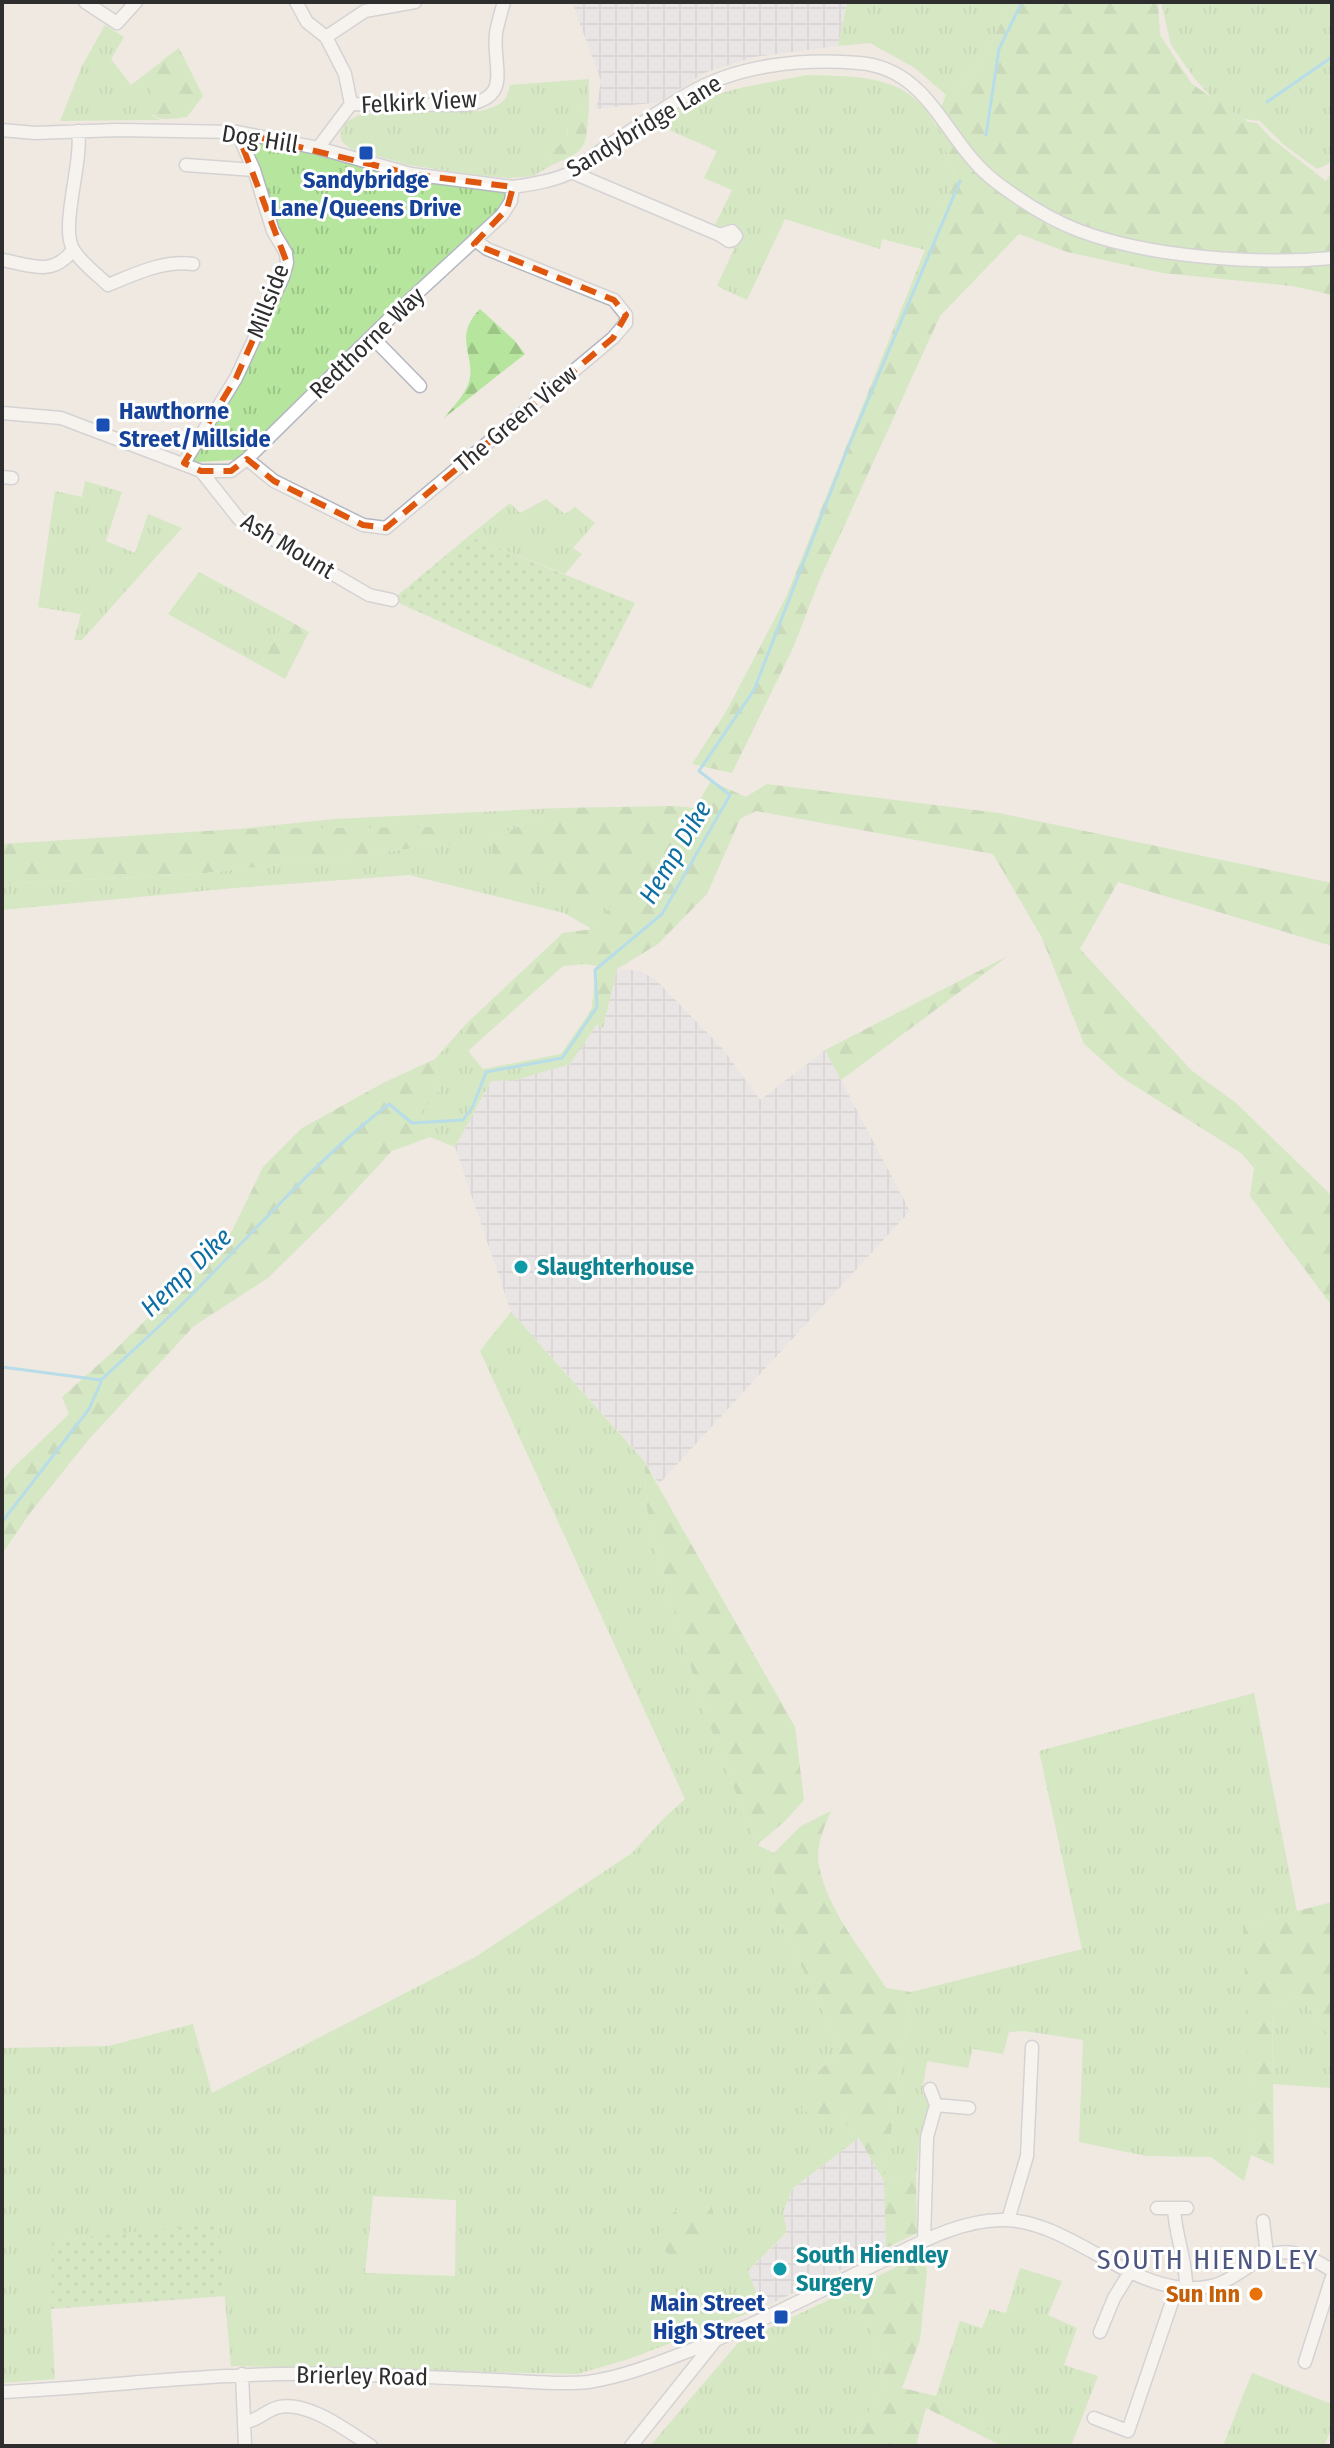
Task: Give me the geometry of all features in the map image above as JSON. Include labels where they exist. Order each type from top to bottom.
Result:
[{"type":"street","points":[[85,2],[123,27],[136,2]]},
{"type":"street","points":[[296,2],[307,22],[326,37],[345,74],[351,104]]},
{"type":"street","points":[[326,37],[365,11],[415,2]]},
{"type":"street","name":"Felkirk View","points":[[318,148],[351,104],[464,105],[480,103],[491,97],[497,83],[496,33],[504,2]]},
{"type":"street","name":"Sandybridge Lane","points":[[513,187],[571,172],[687,94],[727,76],[763,67],[859,63],[901,75],[918,89],[970,157],[994,181],[1054,219],[1080,231],[1111,241],[1168,252],[1297,261],[1332,258]]},
{"type":"street","name":"Dog Hill","points":[[2,130],[35,133],[237,132],[318,148],[411,174],[513,187]]},
{"type":"street","points":[[78,131],[80,152],[68,235],[73,250],[108,285],[158,266],[178,262],[193,264]]},
{"type":"street","name":"Millside","points":[[184,463],[236,378],[287,263],[286,253],[273,231],[254,170],[237,132]]},
{"type":"street","points":[[186,165],[254,170]]},
{"type":"street","points":[[571,172],[720,235]]},
{"type":"street","name":"Redthorne Way","points":[[201,471],[231,471],[247,459],[507,209],[513,187]]},
{"type":"street","name":"The Green View","points":[[247,459],[274,481],[363,525],[386,528],[613,338],[626,323],[626,315],[614,300],[487,249],[475,240]]},
{"type":"street","points":[[2,260],[50,268],[64,262],[73,250]]},
{"type":"street","points":[[372,337],[420,386]]},
{"type":"street","points":[[2,413],[61,418],[201,471]]},
{"type":"street","name":"Ash Mount","points":[[201,471],[239,519],[369,595],[392,600]]},
{"type":"street","points":[[1032,2047],[1027,2156],[1008,2220],[1041,2228],[1152,2281],[1182,2287],[1214,2285],[1225,2281],[1267,2254],[1295,2254],[1332,2270]]},
{"type":"street","points":[[924,2241],[927,2137],[936,2105],[930,2089]]},
{"type":"street","points":[[936,2105],[969,2108]]},
{"type":"street","points":[[1094,2418],[1128,2431],[1187,2273],[1176,2234],[1181,2208],[1157,2208]]},
{"type":"street","name":"Brierley Road","points":[[2,2392],[242,2374],[582,2382],[616,2378],[715,2341],[924,2241],[983,2222],[1008,2220]]},
{"type":"street","points":[[1263,2221],[1267,2254]]},
{"type":"street","points":[[1100,2332],[1114,2298],[1130,2272]]},
{"type":"street","points":[[1305,2362],[1332,2277]]},
{"type":"street","points":[[631,2446],[715,2341]]},
{"type":"street","points":[[242,2374],[245,2446]]},
{"type":"street","points":[[245,2422],[254,2421],[271,2410],[294,2406],[326,2417],[371,2446]]},
{"type":"highlighted area","points":[[237,132],[411,174],[513,187],[507,209],[474,244],[614,300],[626,315],[613,338],[386,528],[363,525],[274,481],[247,459],[231,471],[201,471],[184,463],[236,378],[287,263]]},
{"type":"shaded area","points":[[572,2],[847,2],[838,46],[754,57],[704,73],[660,102],[596,109],[601,81]]},
{"type":"shaded area","points":[[617,969],[641,971],[656,980],[723,1049],[760,1100],[825,1050],[910,1211],[659,1484],[644,1460],[511,1312],[455,1147],[491,1081],[516,1080],[570,1064],[597,1024],[603,1028]]},
{"type":"shaded area","points":[[859,2138],[884,2181],[886,2248],[762,2308],[748,2271],[787,2233],[783,2212],[793,2188]]},
{"type":"green space","points":[[847,2],[1011,2],[982,63],[946,95],[915,68],[870,43],[838,46]]},
{"type":"green space","points":[[1011,2],[1158,2],[1160,35],[1192,84],[1248,122],[1257,123],[1271,138],[1326,181],[1332,172],[1332,295],[1293,286],[1163,273],[1067,252],[1019,234],[940,316],[819,581],[793,648],[732,773],[692,764],[727,710],[786,597],[955,175],[935,122],[946,95],[982,63]]},
{"type":"green space","points":[[1161,2],[1332,2],[1332,159],[1328,164],[1317,169],[1284,145],[1260,121],[1244,119],[1213,99],[1171,45]]},
{"type":"green space","points":[[105,25],[124,37],[111,59],[131,85],[161,62],[152,76],[155,100],[152,116],[160,120],[60,121],[82,66]]},
{"type":"green space","points":[[179,48],[203,96],[187,117],[161,119],[149,110],[153,97],[153,73]]},
{"type":"green space","points":[[807,75],[878,81],[909,94],[923,106],[934,122],[955,175],[925,250],[882,239],[880,249],[785,219],[747,300],[717,286],[734,249],[709,237],[732,190],[704,178],[717,151],[651,122],[678,105],[740,88]]},
{"type":"green space","points":[[589,79],[589,110],[581,107],[568,127],[565,141],[550,155],[552,165],[533,176],[510,178],[409,165],[351,149],[342,142],[340,134],[346,122],[361,114],[480,111],[501,103],[510,85]]},
{"type":"green space","points":[[581,107],[589,110],[583,146],[573,155],[552,165],[550,155],[568,132],[566,121]]},
{"type":"green space","points":[[237,132],[411,174],[513,187],[511,201],[247,459],[184,463],[210,423],[287,263]]},
{"type":"green space","points":[[480,309],[525,354],[444,418],[467,387],[470,367],[467,330]]},
{"type":"green space","points":[[85,481],[122,492],[106,541],[135,553],[148,514],[182,528],[82,640],[74,640],[81,614],[38,607],[55,491],[82,497]]},
{"type":"green space","points":[[546,499],[565,514],[575,507],[595,523],[573,548],[582,554],[565,574],[469,536],[510,503],[520,513]]},
{"type":"green space","points":[[469,536],[635,603],[591,689],[392,600]]},
{"type":"green space","points":[[199,572],[286,619],[260,665],[168,614]]},
{"type":"green space","points":[[286,619],[309,632],[285,679],[260,665]]},
{"type":"green space","points":[[711,781],[746,797],[767,784],[999,813],[1332,883],[1332,946],[1118,882],[1080,949],[1191,1070],[1236,1103],[1332,1197],[1332,1306],[1250,1196],[1254,1168],[1241,1153],[1121,1077],[1084,1044],[1042,938],[993,854],[756,811],[740,819],[707,894],[658,944],[617,969],[603,1028],[590,1020],[597,966],[563,966],[468,1051],[463,1040],[466,1024],[563,933],[592,929],[613,903],[491,873],[493,838],[559,808],[695,808]]},
{"type":"green space","points":[[559,808],[493,838],[614,903],[592,929],[564,913],[409,875],[2,910],[2,884],[197,874],[457,843],[459,828],[238,829],[335,819]]},
{"type":"green space","points":[[460,827],[457,843],[197,874],[2,884],[2,844],[238,829]]},
{"type":"green space","points":[[1008,956],[841,1080],[825,1050]]},
{"type":"green space","points":[[592,1009],[590,1020],[597,1024],[570,1064],[516,1080],[491,1081],[455,1147],[430,1137],[421,1112],[439,1090],[435,1059],[466,1024],[468,1049],[483,1069],[561,1054]]},
{"type":"green space","points":[[435,1059],[439,1090],[421,1112],[430,1137],[392,1151],[268,1278],[194,1326],[89,1439],[30,1513],[2,1554],[2,1482],[69,1414],[62,1397],[116,1349],[206,1261],[232,1231],[263,1167],[302,1128],[383,1083]]},
{"type":"green space","points":[[511,1312],[644,1461],[648,1522],[695,1682],[757,1845],[774,1853],[775,1911],[841,2049],[814,2076],[839,2117],[859,2138],[793,2188],[783,2212],[787,2232],[748,2271],[762,2308],[629,2359],[577,2374],[231,2366],[218,2224],[52,2241],[51,2309],[55,2379],[2,2383],[2,2048],[108,2046],[193,2024],[212,2093],[477,1956],[632,1853],[685,1799],[480,1351]],"holes":[[[373,2196],[456,2200],[455,2276],[365,2273]]]},
{"type":"green space","points":[[644,1461],[795,1727],[804,1800],[757,1845],[695,1682],[648,1522]]},
{"type":"green space","points":[[1254,1693],[1297,1911],[1244,1925],[1251,2155],[1244,2181],[1211,2157],[1146,2156],[1079,2142],[1083,2040],[1025,2031],[1009,2032],[1003,2054],[973,2049],[968,2068],[927,2061],[922,2091],[929,2103],[920,2136],[916,2176],[884,2181],[911,1992],[1082,1949],[1039,1751]]},
{"type":"green space","points":[[831,1811],[818,1852],[823,1883],[830,1899],[886,1988],[911,1992],[884,2181],[859,2138],[839,2117],[801,2111],[814,2076],[841,2049],[775,1911],[774,1853],[801,1826]]},
{"type":"green space","points":[[1332,1902],[1332,2040],[1301,1997],[1272,2003],[1274,2165],[1251,2155],[1243,1925]]},
{"type":"green space","points":[[1301,1997],[1332,2040],[1332,2088],[1273,2084],[1272,2003]]},
{"type":"green space","points":[[916,2176],[917,2233],[886,2248],[884,2181]]},
{"type":"green space","points":[[703,2190],[713,2211],[714,2226],[696,2261],[681,2264],[665,2251],[658,2240],[669,2216]]},
{"type":"green space","points":[[218,2223],[226,2296],[51,2309],[52,2241]]},
{"type":"green space","points":[[923,2254],[927,2271],[920,2340],[902,2388],[936,2396],[1014,2446],[1002,2446],[926,2408],[916,2446],[853,2446],[852,2441],[884,2386],[879,2349],[865,2320],[839,2295]]},
{"type":"green space","points":[[1020,2268],[1062,2281],[1048,2315],[1077,2328],[1064,2365],[1098,2376],[1071,2446],[1014,2446],[936,2396],[960,2321],[982,2328],[990,2309],[1006,2313]]},
{"type":"green space","points":[[839,2295],[865,2320],[879,2349],[884,2386],[852,2441],[853,2446],[650,2446],[738,2343]]},
{"type":"green space","points":[[1252,2373],[1332,2404],[1332,2427],[1324,2446],[1223,2446]]},
{"type":"waterway","points":[[986,135],[999,49],[1022,2]]},
{"type":"waterway","points":[[1267,102],[1332,57]]},
{"type":"waterway","name":"Hemp Dike","points":[[2,1367],[101,1380],[178,1308],[316,1167],[389,1104],[412,1123],[463,1120],[473,1106],[486,1072],[562,1058],[597,1007],[595,970],[662,914],[730,795],[699,771],[754,690],[847,450],[960,181]]},
{"type":"waterway","points":[[2,1522],[89,1409],[101,1382]]},
{"type":"place","name":"Sandybridge Lane/Queens Drive","points":[[366,153]]},
{"type":"place","name":"Hawthorne Street/Millside","points":[[103,425]]},
{"type":"place","name":"Slaughterhouse","points":[[521,1267]]},
{"type":"place","name":"South Hiendley Surgery","points":[[780,2269]]},
{"type":"place","name":"Sun Inn","points":[[1256,2294]]},
{"type":"place","name":"Main Street High Street","points":[[781,2317]]},
{"type":"district","name":"SOUTH HIENDLEY","points":[[1208,2259]]}]
